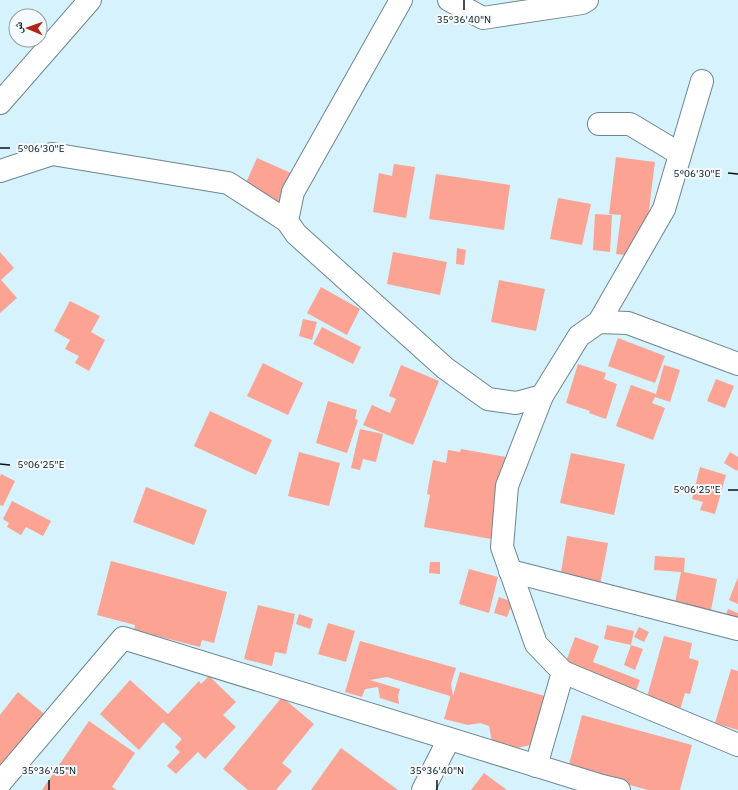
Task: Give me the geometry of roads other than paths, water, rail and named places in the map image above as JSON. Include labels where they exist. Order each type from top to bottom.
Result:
[{"type":"street","points":[[0,103],[90,0]]},
{"type":"street","points":[[287,221],[293,192],[401,0]]},
{"type":"street","points":[[449,0],[483,18],[582,4],[587,0]]},
{"type":"street","points":[[702,81],[664,209],[599,322],[579,336],[542,396],[507,486],[502,547],[536,644],[563,672],[738,745]]},
{"type":"street","points":[[599,124],[630,124],[680,154]]},
{"type":"street","points":[[0,170],[52,154],[228,184],[287,221],[296,234],[445,368],[488,399],[516,404],[542,396]]},
{"type":"street","points":[[599,322],[628,323],[738,364]]},
{"type":"street","points":[[510,571],[738,629]]},
{"type":"street","points":[[0,783],[123,638],[536,766],[619,790]]},
{"type":"street","points":[[536,766],[563,672]]},
{"type":"street","points":[[423,790],[449,739]]}]
